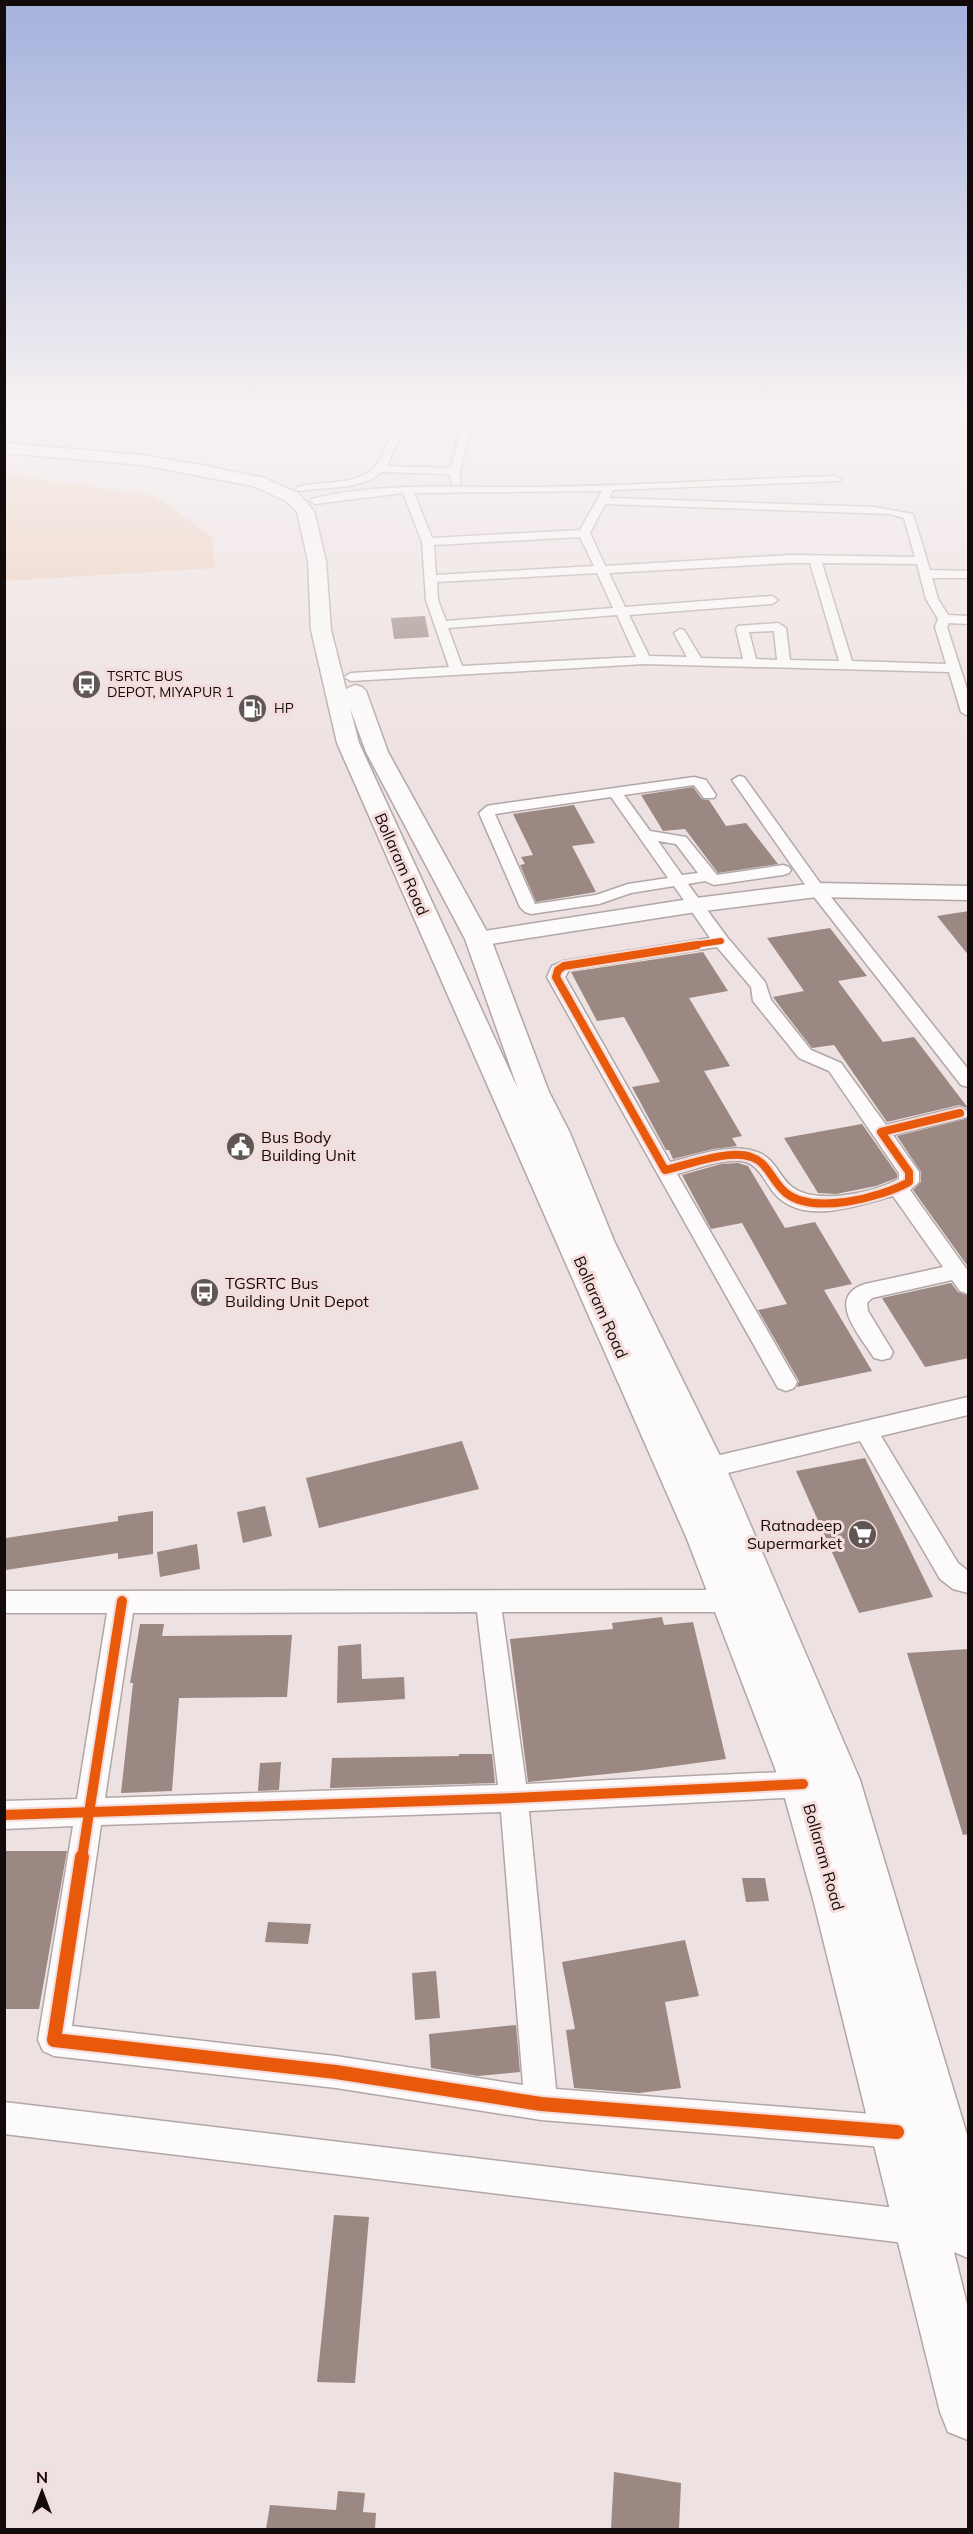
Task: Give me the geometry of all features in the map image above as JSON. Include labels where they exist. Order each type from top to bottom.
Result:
[{"type":"main road","name":"Bollaram Road","points":[[309,531],[316,561],[321,630],[348,743],[732,1601],[803,1784],[836,1899],[969,2412]]},
{"type":"main road","name":"Bollaram Road","points":[[326,531],[333,544],[340,629],[363,718],[377,752],[478,939],[534,1092],[555,1133],[599,1243],[707,1468],[838,1780],[969,2232]]},
{"type":"street","points":[[424,531],[428,542],[432,600],[457,670]]},
{"type":"street","points":[[913,531],[932,599],[944,619]]},
{"type":"street","points":[[428,542],[584,533],[644,660]]},
{"type":"street","points":[[431,579],[601,568],[816,559],[920,561]]},
{"type":"street","points":[[816,559],[848,665]]},
{"type":"street","points":[[925,574],[969,574]]},
{"type":"street","points":[[440,624],[772,600]]},
{"type":"street","points":[[944,619],[969,620]]},
{"type":"street","points":[[944,619],[941,627],[969,712]]},
{"type":"street","points":[[751,663],[742,629],[777,627],[780,628],[784,664]]},
{"type":"street","points":[[680,633],[696,662]]},
{"type":"street","points":[[351,677],[644,660],[954,668]]},
{"type":"street","points":[[708,876],[628,889],[599,898],[537,909],[528,907],[487,813],[488,810],[694,780],[701,783],[709,795]]},
{"type":"street","points":[[739,780],[817,890],[969,1081]]},
{"type":"street","points":[[614,791],[721,941],[759,986],[762,1002],[799,1049],[835,1067],[909,1172],[909,1182],[898,1188],[825,1204],[803,1202],[786,1193],[765,1165],[751,1156],[735,1155],[665,1170]]},
{"type":"street","points":[[646,835],[681,840],[708,876],[714,880],[783,870]]},
{"type":"street","points":[[478,939],[696,905],[817,890],[969,894]]},
{"type":"street","points":[[721,941],[564,966],[558,970],[556,977],[786,1382]]},
{"type":"street","points":[[881,1132],[960,1113]]},
{"type":"street","points":[[882,1352],[857,1312],[856,1300],[865,1292],[963,1278],[898,1188]]},
{"type":"street","points":[[707,1468],[969,1406]]},
{"type":"street","points":[[866,1430],[949,1571],[962,1581],[969,1582]]},
{"type":"street","points":[[488,1600],[514,1798],[541,2104]]},
{"type":"street","points":[[122,1601],[54,2040],[336,2072],[541,2104],[897,2132]]},
{"type":"street","points":[[4,1602],[732,1601]]},
{"type":"street","points":[[4,1815],[514,1798],[803,1784]]},
{"type":"street","points":[[4,2118],[922,2228]]},
{"type":"shaded area","points":[[5,531],[204,531],[211,536],[216,568],[5,581]]},
{"type":"building","points":[[425,616],[429,637],[394,639],[391,618]]},
{"type":"building","points":[[693,787],[702,799],[709,800],[726,826],[746,823],[778,864],[718,873],[685,829],[663,831],[641,795]]},
{"type":"building","points":[[574,805],[595,843],[572,846],[596,892],[536,902],[520,865],[525,864],[521,857],[533,855],[513,814]]},
{"type":"building","points":[[969,911],[969,956],[937,916]]},
{"type":"building","points":[[830,928],[867,976],[838,981],[883,1042],[914,1037],[968,1108],[959,1105],[887,1122],[834,1045],[812,1048],[784,1012],[773,997],[804,991],[767,938]]},
{"type":"building","points":[[703,952],[728,991],[689,998],[730,1066],[704,1071],[742,1136],[732,1138],[737,1146],[713,1149],[673,1159],[632,1087],[660,1082],[624,1017],[597,1021],[571,972]]},
{"type":"building","points":[[969,1118],[969,1268],[913,1190],[921,1182],[921,1172],[897,1136]]},
{"type":"building","points":[[862,1124],[897,1174],[897,1178],[876,1186],[836,1194],[818,1193],[784,1138]]},
{"type":"building","points":[[738,1163],[748,1166],[785,1228],[815,1222],[852,1284],[824,1290],[872,1371],[797,1387],[799,1381],[758,1310],[787,1304],[742,1223],[711,1229],[682,1175],[721,1164]]},
{"type":"building","points":[[951,1283],[958,1292],[969,1296],[969,1358],[925,1367],[882,1298]]},
{"type":"building","points":[[462,1441],[479,1489],[319,1528],[306,1478]]},
{"type":"building","name":"Ratnadeep Supermarket","points":[[865,1458],[933,1597],[859,1613],[796,1471]]},
{"type":"building","points":[[265,1506],[272,1536],[243,1543],[237,1512]]},
{"type":"building","points":[[153,1511],[153,1554],[118,1559],[118,1553],[6,1570],[6,1538],[118,1521],[118,1516]]},
{"type":"building","points":[[197,1544],[200,1569],[160,1577],[157,1552]]},
{"type":"building","points":[[662,1617],[664,1625],[693,1622],[726,1759],[528,1782],[510,1639],[613,1629],[612,1623]]},
{"type":"building","points":[[140,1624],[164,1624],[162,1636],[292,1635],[287,1697],[179,1698],[172,1791],[121,1793],[133,1683],[130,1683]]},
{"type":"building","points":[[361,1644],[362,1679],[404,1677],[405,1699],[337,1703],[338,1646]]},
{"type":"building","points":[[969,1649],[969,1834],[963,1835],[907,1653]]},
{"type":"building","points":[[459,1754],[492,1754],[495,1783],[330,1788],[332,1758],[459,1756]]},
{"type":"building","points":[[281,1762],[279,1790],[258,1791],[260,1763]]},
{"type":"building","points":[[4,1851],[67,1851],[39,2009],[4,2009]]},
{"type":"building","points":[[742,1878],[765,1878],[769,1901],[746,1902]]},
{"type":"building","points":[[268,1922],[311,1924],[308,1944],[265,1942]]},
{"type":"building","points":[[685,1940],[699,1996],[665,2002],[681,2088],[639,2093],[574,2088],[566,2030],[575,2029],[562,1962]]},
{"type":"building","points":[[436,1971],[440,2018],[415,2020],[412,1973]]},
{"type":"building","points":[[516,2025],[520,2072],[478,2076],[431,2068],[429,2034]]},
{"type":"building","points":[[334,2215],[369,2217],[355,2383],[317,2382]]},
{"type":"building","points":[[614,2472],[681,2483],[679,2529],[611,2529]]},
{"type":"building","points":[[338,2491],[365,2493],[363,2512],[376,2513],[375,2529],[266,2529],[270,2505],[336,2510]]},
{"type":"cycle path","points":[[721,941],[564,966],[558,970],[556,977],[665,1170],[722,1157],[744,1155],[763,1164],[782,1189],[798,1200],[826,1204],[841,1202],[898,1188],[909,1182],[909,1172],[881,1132],[960,1113]]},
{"type":"cycle path","points":[[122,1601],[54,2040],[336,2072],[541,2104],[897,2132]]},
{"type":"cycle path","points":[[4,1815],[514,1798],[803,1784]]},
{"type":"place","name":"TSRTC BUS DEPOT, MIYAPUR 1","points":[[86,684]]},
{"type":"place","name":"HP","points":[[253,708]]},
{"type":"place","name":"Bus Body Building Unit","points":[[240,1146]]},
{"type":"place","name":"TGSRTC Bus Building Unit Depot","points":[[204,1292]]},
{"type":"place","name":"Ratnadeep Supermarket","points":[[863,1534]]}]
